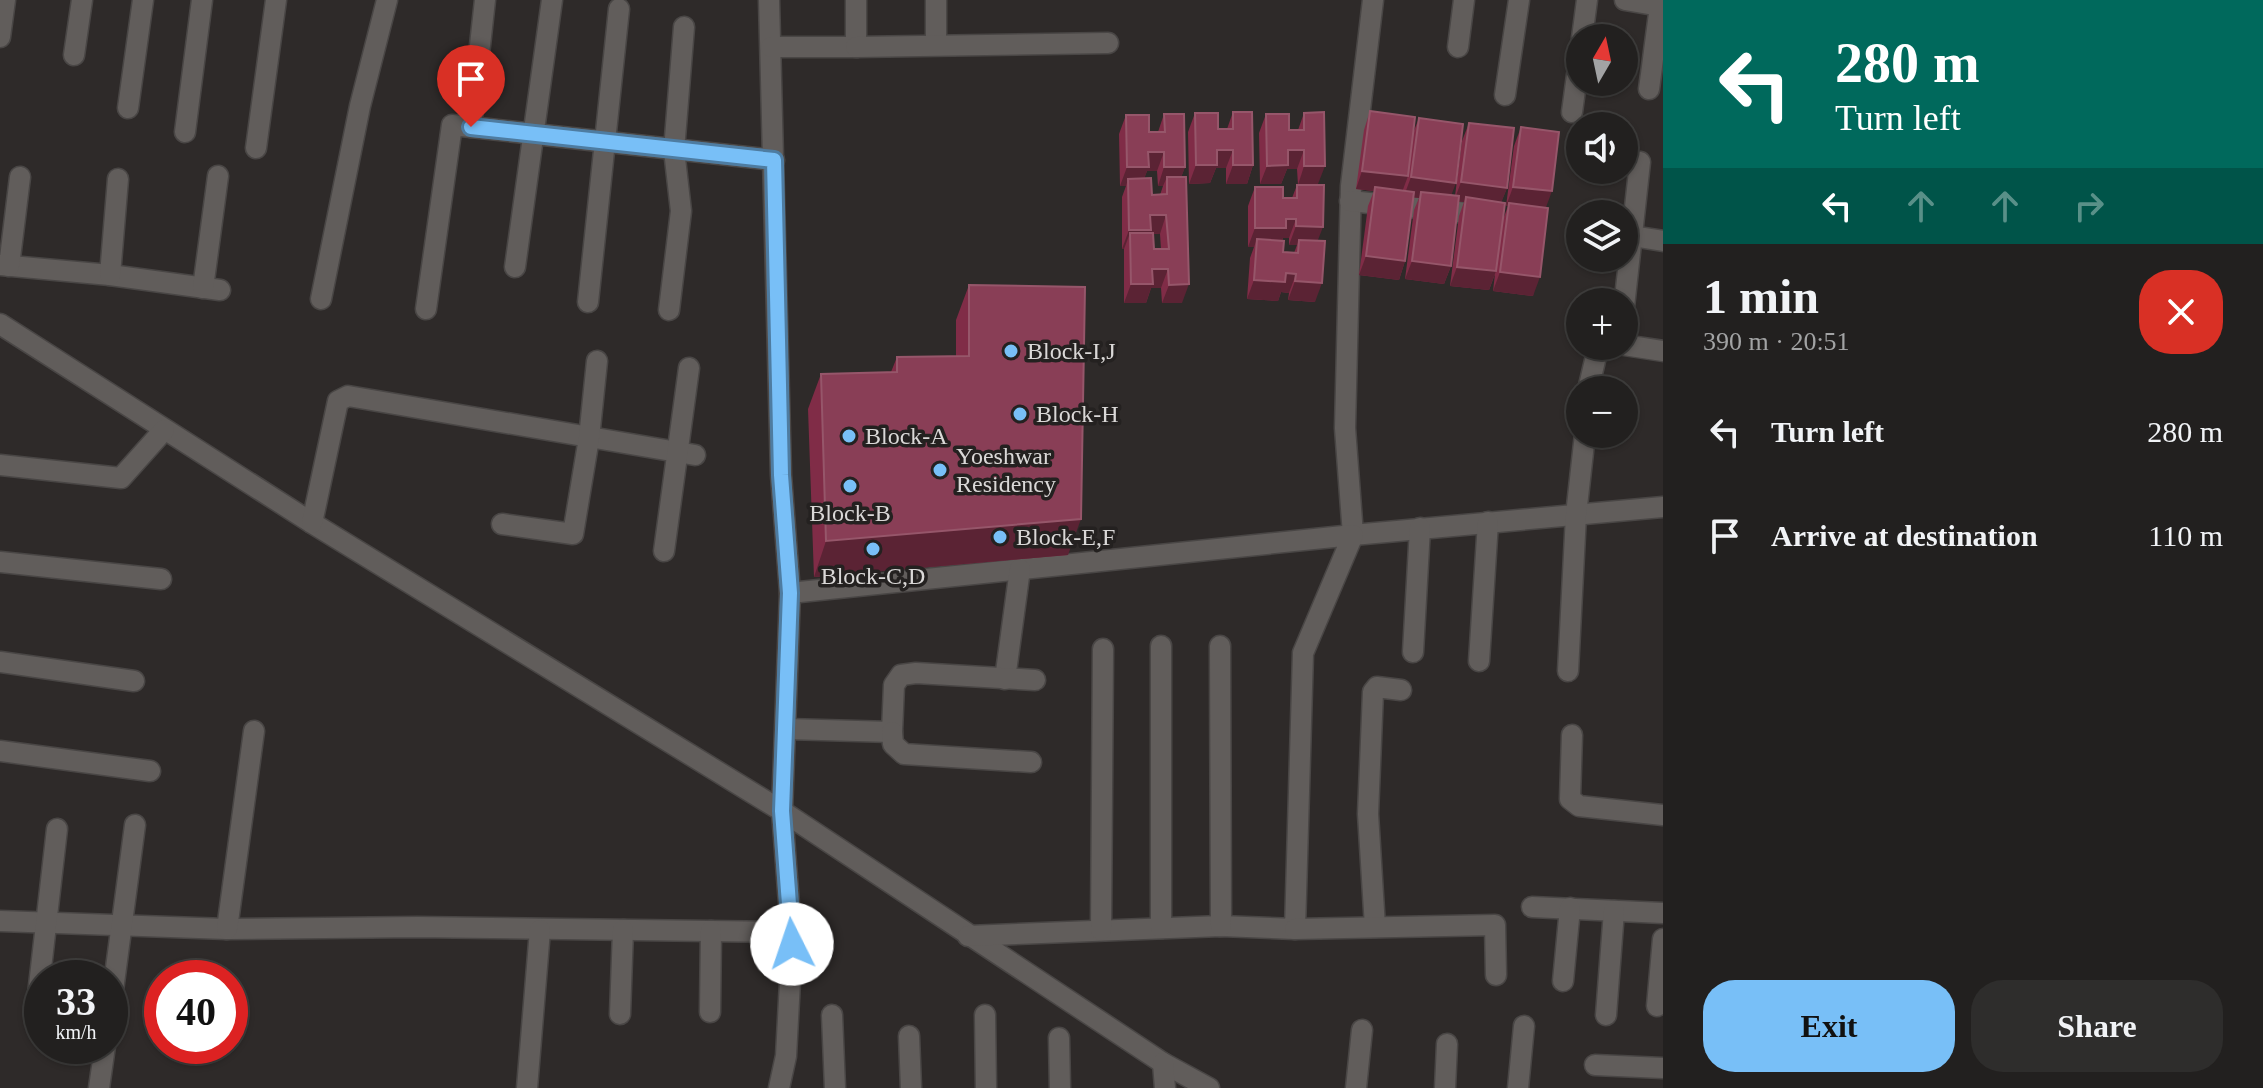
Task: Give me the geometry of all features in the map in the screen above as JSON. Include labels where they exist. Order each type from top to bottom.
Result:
[{"type":"street","points":[[0,37],[5,0]]},
{"type":"street","points":[[74,55],[82,0]]},
{"type":"street","points":[[128,108],[143,0]]},
{"type":"street","points":[[185,132],[202,0]]},
{"type":"street","points":[[256,148],[276,0]]},
{"type":"street","points":[[321,299],[368,66],[387,0]]},
{"type":"street","points":[[471,127],[485,0]]},
{"type":"street","points":[[515,267],[552,0]]},
{"type":"street","points":[[769,0],[781,475],[790,593],[782,811],[792,932],[786,1056],[779,1088]]},
{"type":"street","points":[[856,0],[856,47]]},
{"type":"street","points":[[936,0],[936,45]]},
{"type":"street","points":[[1295,929],[1303,653],[1353,535],[1345,428],[1350,201],[1373,0]]},
{"type":"street","points":[[1458,47],[1464,0]]},
{"type":"street","points":[[1505,95],[1519,0]]},
{"type":"street","points":[[1584,24],[1587,0]]},
{"type":"street","points":[[1625,0],[1660,3],[1649,89]]},
{"type":"street","points":[[588,302],[625,11]]},
{"type":"street","points":[[669,310],[681,211],[674,150],[684,27]]},
{"type":"street","points":[[771,47],[1108,43]]},
{"type":"street","points":[[1572,112],[1574,96]]},
{"type":"street","points":[[426,309],[452,125],[774,160]]},
{"type":"street","points":[[1636,200],[1640,162]]},
{"type":"street","points":[[20,177],[4,266],[110,275],[211,289],[218,176]]},
{"type":"street","points":[[110,275],[118,179]]},
{"type":"street","points":[[1350,201],[1509,217]]},
{"type":"street","points":[[1638,237],[1663,241]]},
{"type":"street","points":[[0,324],[312,523],[782,811],[1163,1063],[1209,1088]]},
{"type":"street","points":[[1638,347],[1663,351]]},
{"type":"street","points":[[502,524],[573,534],[589,438],[597,361]]},
{"type":"street","points":[[664,551],[686,454],[689,368]]},
{"type":"street","points":[[312,523],[338,401],[348,396],[686,454]]},
{"type":"street","points":[[0,465],[121,478],[164,430]]},
{"type":"street","points":[[1568,671],[1576,515],[1583,448]]},
{"type":"street","points":[[790,593],[1420,528],[1663,507]]},
{"type":"street","points":[[1479,661],[1488,522]]},
{"type":"street","points":[[1413,652],[1420,528]]},
{"type":"street","points":[[0,562],[161,579]]},
{"type":"street","points":[[1005,679],[1020,569]]},
{"type":"street","points":[[1161,646],[1161,928]]},
{"type":"street","points":[[1220,646],[1221,926]]},
{"type":"street","points":[[1101,930],[1103,649]]},
{"type":"street","points":[[0,662],[134,681]]},
{"type":"street","points":[[1031,762],[904,754],[893,744],[894,685],[901,675],[916,673],[1035,680]]},
{"type":"street","points":[[1375,927],[1368,814],[1373,692],[1377,687],[1401,690]]},
{"type":"street","points":[[787,729],[892,732]]},
{"type":"street","points":[[227,929],[254,731]]},
{"type":"street","points":[[1572,735],[1570,799],[1579,806],[1663,815]]},
{"type":"street","points":[[0,751],[150,771]]},
{"type":"street","points":[[117,960],[135,825]]},
{"type":"street","points":[[42,960],[57,829]]},
{"type":"street","points":[[1532,907],[1663,913]]},
{"type":"street","points":[[1563,981],[1570,908]]},
{"type":"street","points":[[1606,1015],[1614,911]]},
{"type":"street","points":[[0,921],[227,929],[792,932]]},
{"type":"street","points":[[968,936],[1221,926],[1295,929],[1495,925],[1496,975]]},
{"type":"street","points":[[527,1088],[540,930]]},
{"type":"street","points":[[620,1014],[623,930]]},
{"type":"street","points":[[710,1012],[711,931]]},
{"type":"street","points":[[1657,1006],[1663,939]]},
{"type":"street","points":[[832,1015],[835,1088]]},
{"type":"street","points":[[985,1015],[986,1088]]},
{"type":"street","points":[[1518,1088],[1524,1026]]},
{"type":"street","points":[[1356,1088],[1362,1030]]},
{"type":"street","points":[[909,1036],[911,1088]]},
{"type":"street","points":[[1059,1038],[1060,1088]]},
{"type":"street","points":[[1445,1088],[1447,1044]]},
{"type":"street","points":[[1163,1063],[1165,1088]]},
{"type":"street","points":[[99,1088],[102,1064]]},
{"type":"street","points":[[1595,1065],[1663,1068]]},
{"type":"building","points":[[1370,111],[1415,117],[1408,176],[1362,171]]},
{"type":"building","points":[[1233,112],[1252,112],[1253,165],[1233,165],[1233,150],[1217,150],[1217,165],[1196,165],[1195,113],[1218,113],[1218,129],[1233,129]]},
{"type":"building","points":[[1324,112],[1325,166],[1304,166],[1304,150],[1288,150],[1288,165],[1267,166],[1266,114],[1289,114],[1289,130],[1304,130],[1304,113]]},
{"type":"building","points":[[1164,114],[1184,114],[1185,167],[1164,167],[1164,152],[1148,152],[1149,167],[1127,167],[1126,115],[1149,115],[1149,132],[1165,132]]},
{"type":"building","points":[[1419,118],[1463,124],[1456,183],[1411,177]]},
{"type":"building","points":[[1469,123],[1514,128],[1507,188],[1461,182]]},
{"type":"building","points":[[1521,127],[1559,132],[1552,191],[1513,187]]},
{"type":"building","points":[[1167,177],[1186,177],[1189,284],[1169,285],[1168,269],[1152,269],[1153,284],[1131,284],[1130,233],[1153,233],[1154,249],[1169,249],[1166,215],[1150,215],[1151,230],[1129,230],[1128,179],[1151,178],[1152,195],[1167,194]]},
{"type":"building","points":[[1297,185],[1324,185],[1323,227],[1296,226],[1296,219],[1286,219],[1286,228],[1255,228],[1255,187],[1283,187],[1283,198],[1297,198]]},
{"type":"building","points":[[1375,187],[1414,192],[1405,261],[1366,256]]},
{"type":"building","points":[[1421,192],[1459,196],[1451,266],[1412,261]]},
{"type":"building","points":[[1466,197],[1505,203],[1496,271],[1457,267]]},
{"type":"building","points":[[1509,203],[1548,208],[1540,277],[1500,272]]},
{"type":"building","points":[[1257,239],[1284,241],[1283,252],[1298,253],[1299,240],[1325,241],[1322,283],[1295,281],[1296,274],[1286,273],[1285,282],[1254,280]]},
{"type":"building","name":"Yoeshwar Residency","points":[[969,285],[1085,287],[1081,519],[826,541],[821,374],[897,372],[897,357],[969,356]]},
{"type":"place","name":"Block-I,J","points":[[1011,351]]},
{"type":"place","name":"Block-H","points":[[1020,414]]},
{"type":"place","name":"Block-A","points":[[849,436]]},
{"type":"place","name":"Yoeshwar Residency","points":[[940,470]]},
{"type":"place","name":"Block-B","points":[[850,486]]},
{"type":"place","name":"Block-E,F","points":[[1000,537]]},
{"type":"place","name":"Block-C,D","points":[[873,549]]},
{"type":"route","points":[[471,127],[774,160],[781,475],[790,593],[782,811],[792,944]]}]
